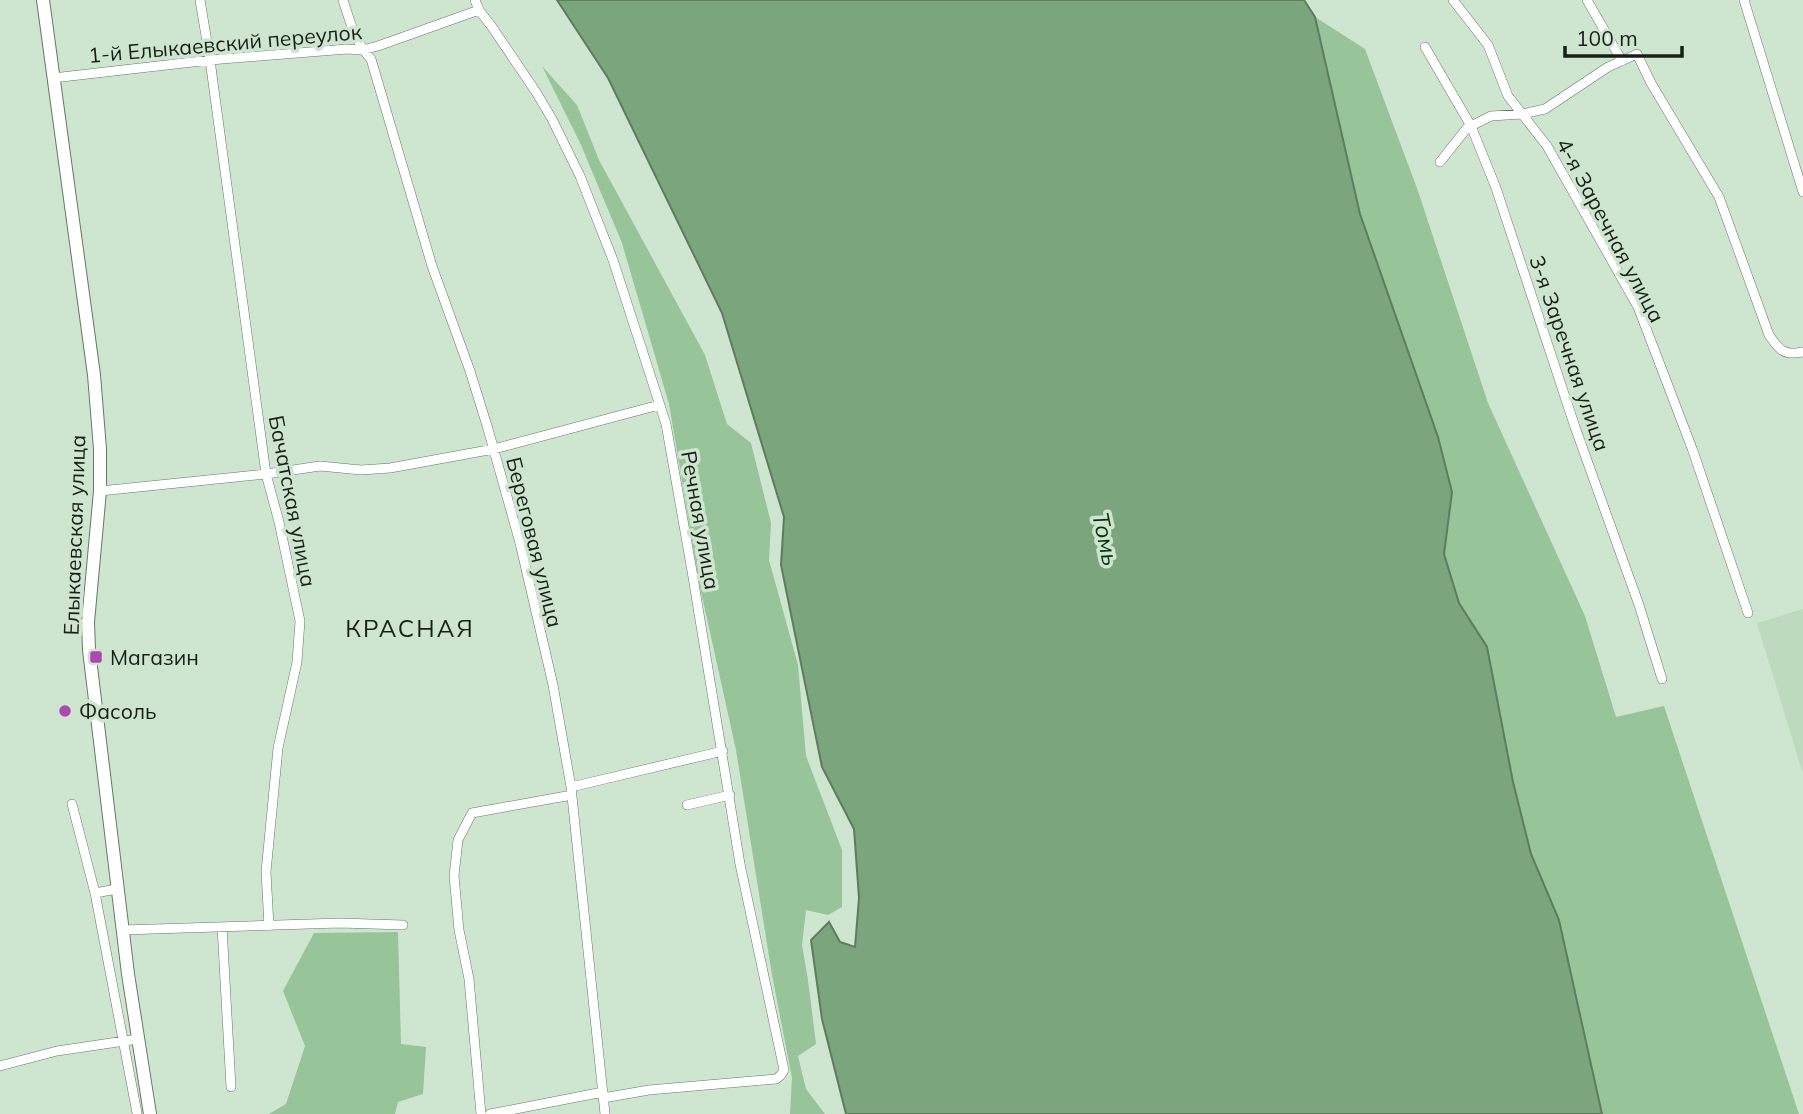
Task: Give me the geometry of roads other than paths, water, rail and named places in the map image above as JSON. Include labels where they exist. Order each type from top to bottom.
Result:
[{"type":"street","name":"Елыкаевская улица","points":[[43,0],[93,375],[100,449],[100,491],[88,628],[89,650],[122,930],[150,1114]]},
{"type":"street","name":"Бачатская улица","points":[[200,0],[266,474],[300,621],[297,662],[278,748],[266,872],[269,926]]},
{"type":"street","name":"Береговая улица","points":[[343,0],[357,40],[371,59],[432,266],[470,371],[520,542],[552,685],[571,791],[605,1114]]},
{"type":"street","name":"Речная улица","points":[[475,0],[479,10],[537,92],[580,176],[613,260],[666,424],[740,864],[784,1070],[776,1079],[603,1095]]},
{"type":"street","name":"4-я Заречная улица","points":[[1452,0],[1488,45],[1508,96],[1547,146],[1638,307],[1693,451],[1748,613]]},
{"type":"street","points":[[1587,0],[1622,61]]},
{"type":"street","points":[[1744,0],[1803,192]]},
{"type":"street","name":"1-й Елыкаевский переулок","points":[[52,78],[210,60],[362,50],[479,10]]},
{"type":"street","name":"3-я Заречная улица","points":[[1425,47],[1471,126],[1496,188],[1575,427],[1640,605],[1662,679]]},
{"type":"street","points":[[1440,162],[1467,128],[1491,116],[1545,109],[1608,67],[1637,54],[1651,83],[1719,197],[1769,335],[1778,349],[1791,355],[1803,352]]},
{"type":"street","points":[[100,491],[320,466],[361,470],[390,468],[494,449],[659,405]]},
{"type":"street","points":[[481,1114],[469,979],[459,930],[454,876],[458,840],[472,813],[571,791],[723,751]]},
{"type":"street","points":[[687,805],[730,795]]},
{"type":"street","points":[[72,804],[95,893],[136,1113]]},
{"type":"street","points":[[95,893],[117,889]]},
{"type":"street","points":[[122,930],[340,923],[404,925]]},
{"type":"street","points":[[222,927],[231,1087]]},
{"type":"street","points":[[0,1066],[57,1051],[138,1040]]},
{"type":"street","points":[[490,1114],[603,1095]]},
{"type":"water","name":"Томь","points":[[557,0],[1304,0],[1315,17],[1360,214],[1438,437],[1452,492],[1444,554],[1459,603],[1487,647],[1513,782],[1531,854],[1559,920],[1602,1114],[846,1114],[822,1019],[811,940],[829,922],[840,942],[855,947],[859,898],[854,829],[822,767],[781,565],[784,517],[722,313],[608,78]]},
{"type":"place","name":"Магазин","points":[[96,657]]},
{"type":"place","name":"Фасоль","points":[[65,711]]},
{"type":"district","name":"КРАСНАЯ","points":[[410,628]]}]
